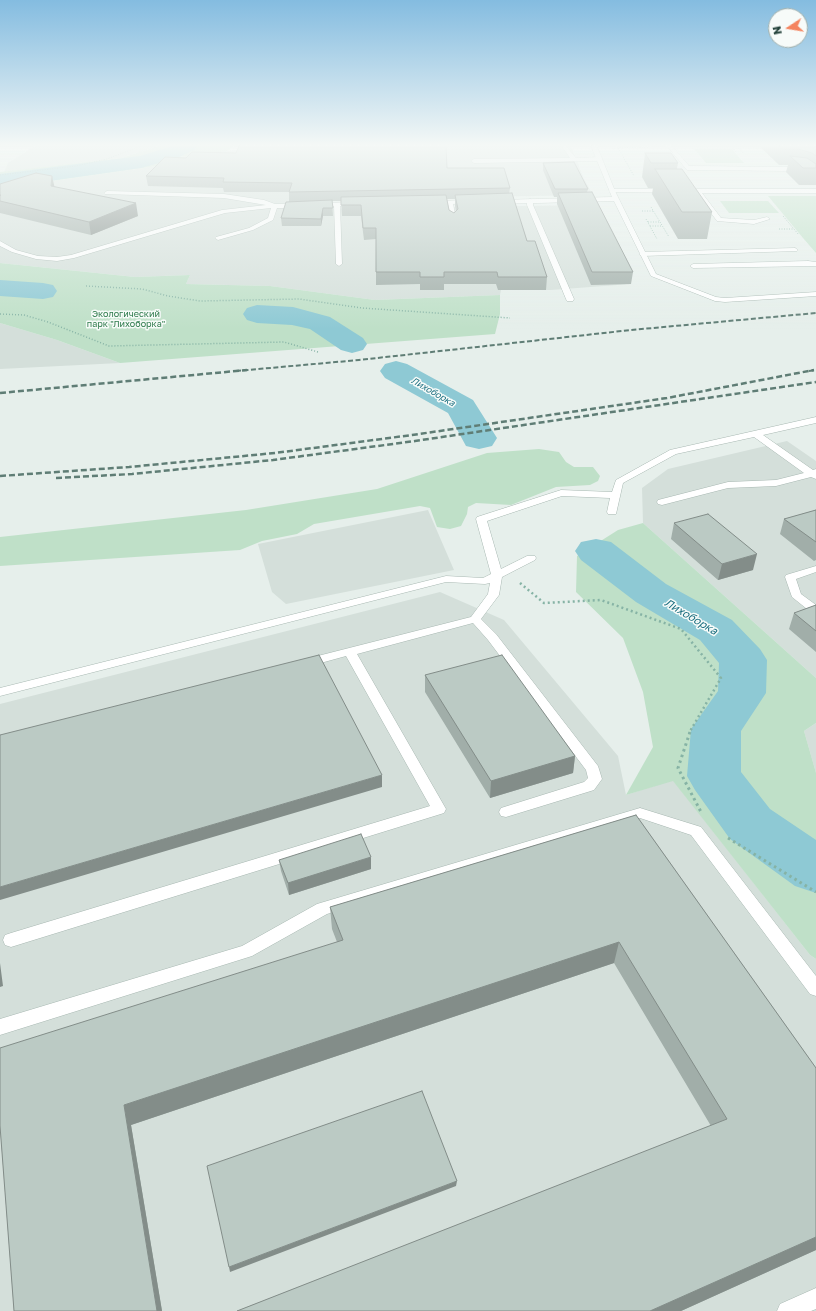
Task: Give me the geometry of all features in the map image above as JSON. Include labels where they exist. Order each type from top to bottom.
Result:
[{"type":"street","points":[[0,243],[14,252],[38,258],[57,259],[72,257],[224,211],[262,207]]},
{"type":"street","points":[[218,238],[251,229],[271,219],[274,207]]},
{"type":"street","points":[[337,207],[339,264]]},
{"type":"street","points":[[451,207],[454,221]]},
{"type":"street","points":[[531,207],[570,299]]},
{"type":"street","points":[[620,207],[653,275],[714,299],[725,300],[816,294]]},
{"type":"street","points":[[710,207],[719,220],[756,222],[767,219]]},
{"type":"street","points":[[786,242],[808,263]]},
{"type":"street","points":[[642,254],[795,250]]},
{"type":"street","points":[[683,253],[697,271],[703,274]]},
{"type":"street","points":[[693,266],[816,264]]},
{"type":"street","points":[[612,512],[619,482],[673,452],[816,420]]},
{"type":"street","points":[[755,434],[815,474]]},
{"type":"street","points":[[662,502],[728,485],[776,483],[815,474]]},
{"type":"street","points":[[296,666],[475,619],[493,595],[497,575],[481,519],[562,493],[616,495]]},
{"type":"street","points":[[0,692],[446,579],[485,581],[531,558]]},
{"type":"street","points":[[816,569],[790,577],[796,595],[816,611]]},
{"type":"street","points":[[475,619],[492,637],[593,769],[595,779],[589,786],[506,812]]},
{"type":"street","points":[[11,940],[439,809],[350,652]]},
{"type":"street","points":[[0,1027],[246,951],[322,909],[640,813],[696,831],[816,989]]},
{"type":"street","points":[[787,1311],[816,1298]]},
{"type":"path","points":[[642,211],[654,211]]},
{"type":"path","points":[[648,222],[660,222]]},
{"type":"path","points":[[650,226],[662,226]]},
{"type":"path","points":[[86,286],[142,289],[168,296],[200,301],[299,299],[362,308],[510,318]]},
{"type":"path","points":[[0,314],[24,315],[48,322],[109,346],[284,342],[318,352]]},
{"type":"path","points":[[497,575],[517,580],[544,604],[601,600],[681,629],[721,678],[690,730],[678,768],[705,819]]},
{"type":"path","points":[[722,834],[816,892]]},
{"type":"shaded area","points":[[0,207],[315,207],[315,209],[592,207],[631,284],[551,290],[501,290],[500,295],[375,300],[270,286],[186,284],[190,275],[135,277],[0,263]]},
{"type":"shaded area","points":[[0,323],[57,340],[120,363],[0,369]]},
{"type":"shaded area","points":[[787,441],[816,461],[816,678],[643,523],[642,488],[668,469]]},
{"type":"shaded area","points":[[428,510],[454,570],[286,604],[272,592],[258,544]]},
{"type":"shaded area","points":[[440,592],[504,620],[618,756],[626,795],[673,780],[810,955],[816,959],[816,1311],[0,1311],[0,704]]},
{"type":"shaded area","points":[[816,723],[816,773],[804,731]]},
{"type":"green space","points":[[725,207],[774,207],[779,213],[729,213]]},
{"type":"green space","points":[[777,207],[816,207],[816,253]]},
{"type":"green space","name":"Экологический парк \"Лихоборка\"","points":[[0,263],[135,277],[190,275],[186,284],[270,286],[375,300],[500,295],[500,314],[495,334],[120,363],[57,340],[0,323]]},
{"type":"green space","points":[[539,449],[559,452],[566,462],[574,467],[593,467],[600,476],[598,481],[590,485],[556,487],[511,505],[476,503],[468,507],[467,514],[461,526],[450,529],[437,527],[430,508],[420,506],[314,524],[297,534],[262,541],[240,550],[0,566],[0,537],[246,510],[377,489],[487,453]]},
{"type":"green space","points":[[643,523],[816,678],[816,723],[804,731],[816,773],[816,959],[810,955],[673,781],[626,795],[653,747],[643,692],[623,638],[576,592],[577,556],[618,530]]},
{"type":"building","points":[[26,207],[126,207],[89,222]]},
{"type":"building","points":[[284,207],[333,207],[323,208],[321,219],[281,218]]},
{"type":"building","points":[[361,207],[448,207],[449,210],[454,213],[458,209],[458,207],[516,207],[527,241],[535,241],[547,277],[498,277],[497,272],[444,272],[444,277],[420,277],[420,272],[376,272],[376,228],[363,228]]},
{"type":"building","points":[[564,207],[600,207],[633,272],[592,272]]},
{"type":"building","points":[[679,207],[709,207],[712,212],[682,212]]},
{"type":"building","points":[[816,510],[816,542],[784,519]]},
{"type":"building","points":[[708,514],[757,554],[722,564],[674,523]]},
{"type":"building","points":[[816,605],[816,631],[794,613]]},
{"type":"building","points":[[319,655],[382,775],[0,887],[0,735]]},
{"type":"building","points":[[502,655],[575,756],[491,781],[425,675]]},
{"type":"building","points":[[636,815],[816,1068],[816,1237],[650,1311],[237,1311],[727,1119],[619,942],[124,1105],[157,1311],[14,1311],[0,1126],[0,1048],[343,940],[330,907]]},
{"type":"building","points":[[361,834],[371,857],[288,883],[279,860]]},
{"type":"building","points":[[422,1091],[457,1181],[229,1267],[207,1166]]},
{"type":"waterway","name":"Лихоборка","points":[[0,288],[43,291]]},
{"type":"waterway","name":"Лихоборка","points":[[257,314],[293,316],[320,323],[352,344]]},
{"type":"waterway","name":"Лихоборка","points":[[396,371],[461,407],[479,438]]},
{"type":"waterway","name":"Лихоборка","points":[[596,551],[651,593],[716,630],[743,660],[742,693],[716,729],[714,776],[750,824],[816,870]]},
{"type":"railway","points":[[243,370],[359,360],[631,330],[816,313]]},
{"type":"railway","points":[[0,393],[243,370]]},
{"type":"railway","points":[[236,371],[243,370]]},
{"type":"railway","points":[[243,370],[247,370]]},
{"type":"railway","points":[[0,476],[129,467],[275,453],[412,435],[667,398],[814,370]]},
{"type":"railway","points":[[809,371],[816,370]]},
{"type":"railway","points":[[56,478],[132,474],[273,460],[415,441],[816,382]]}]
